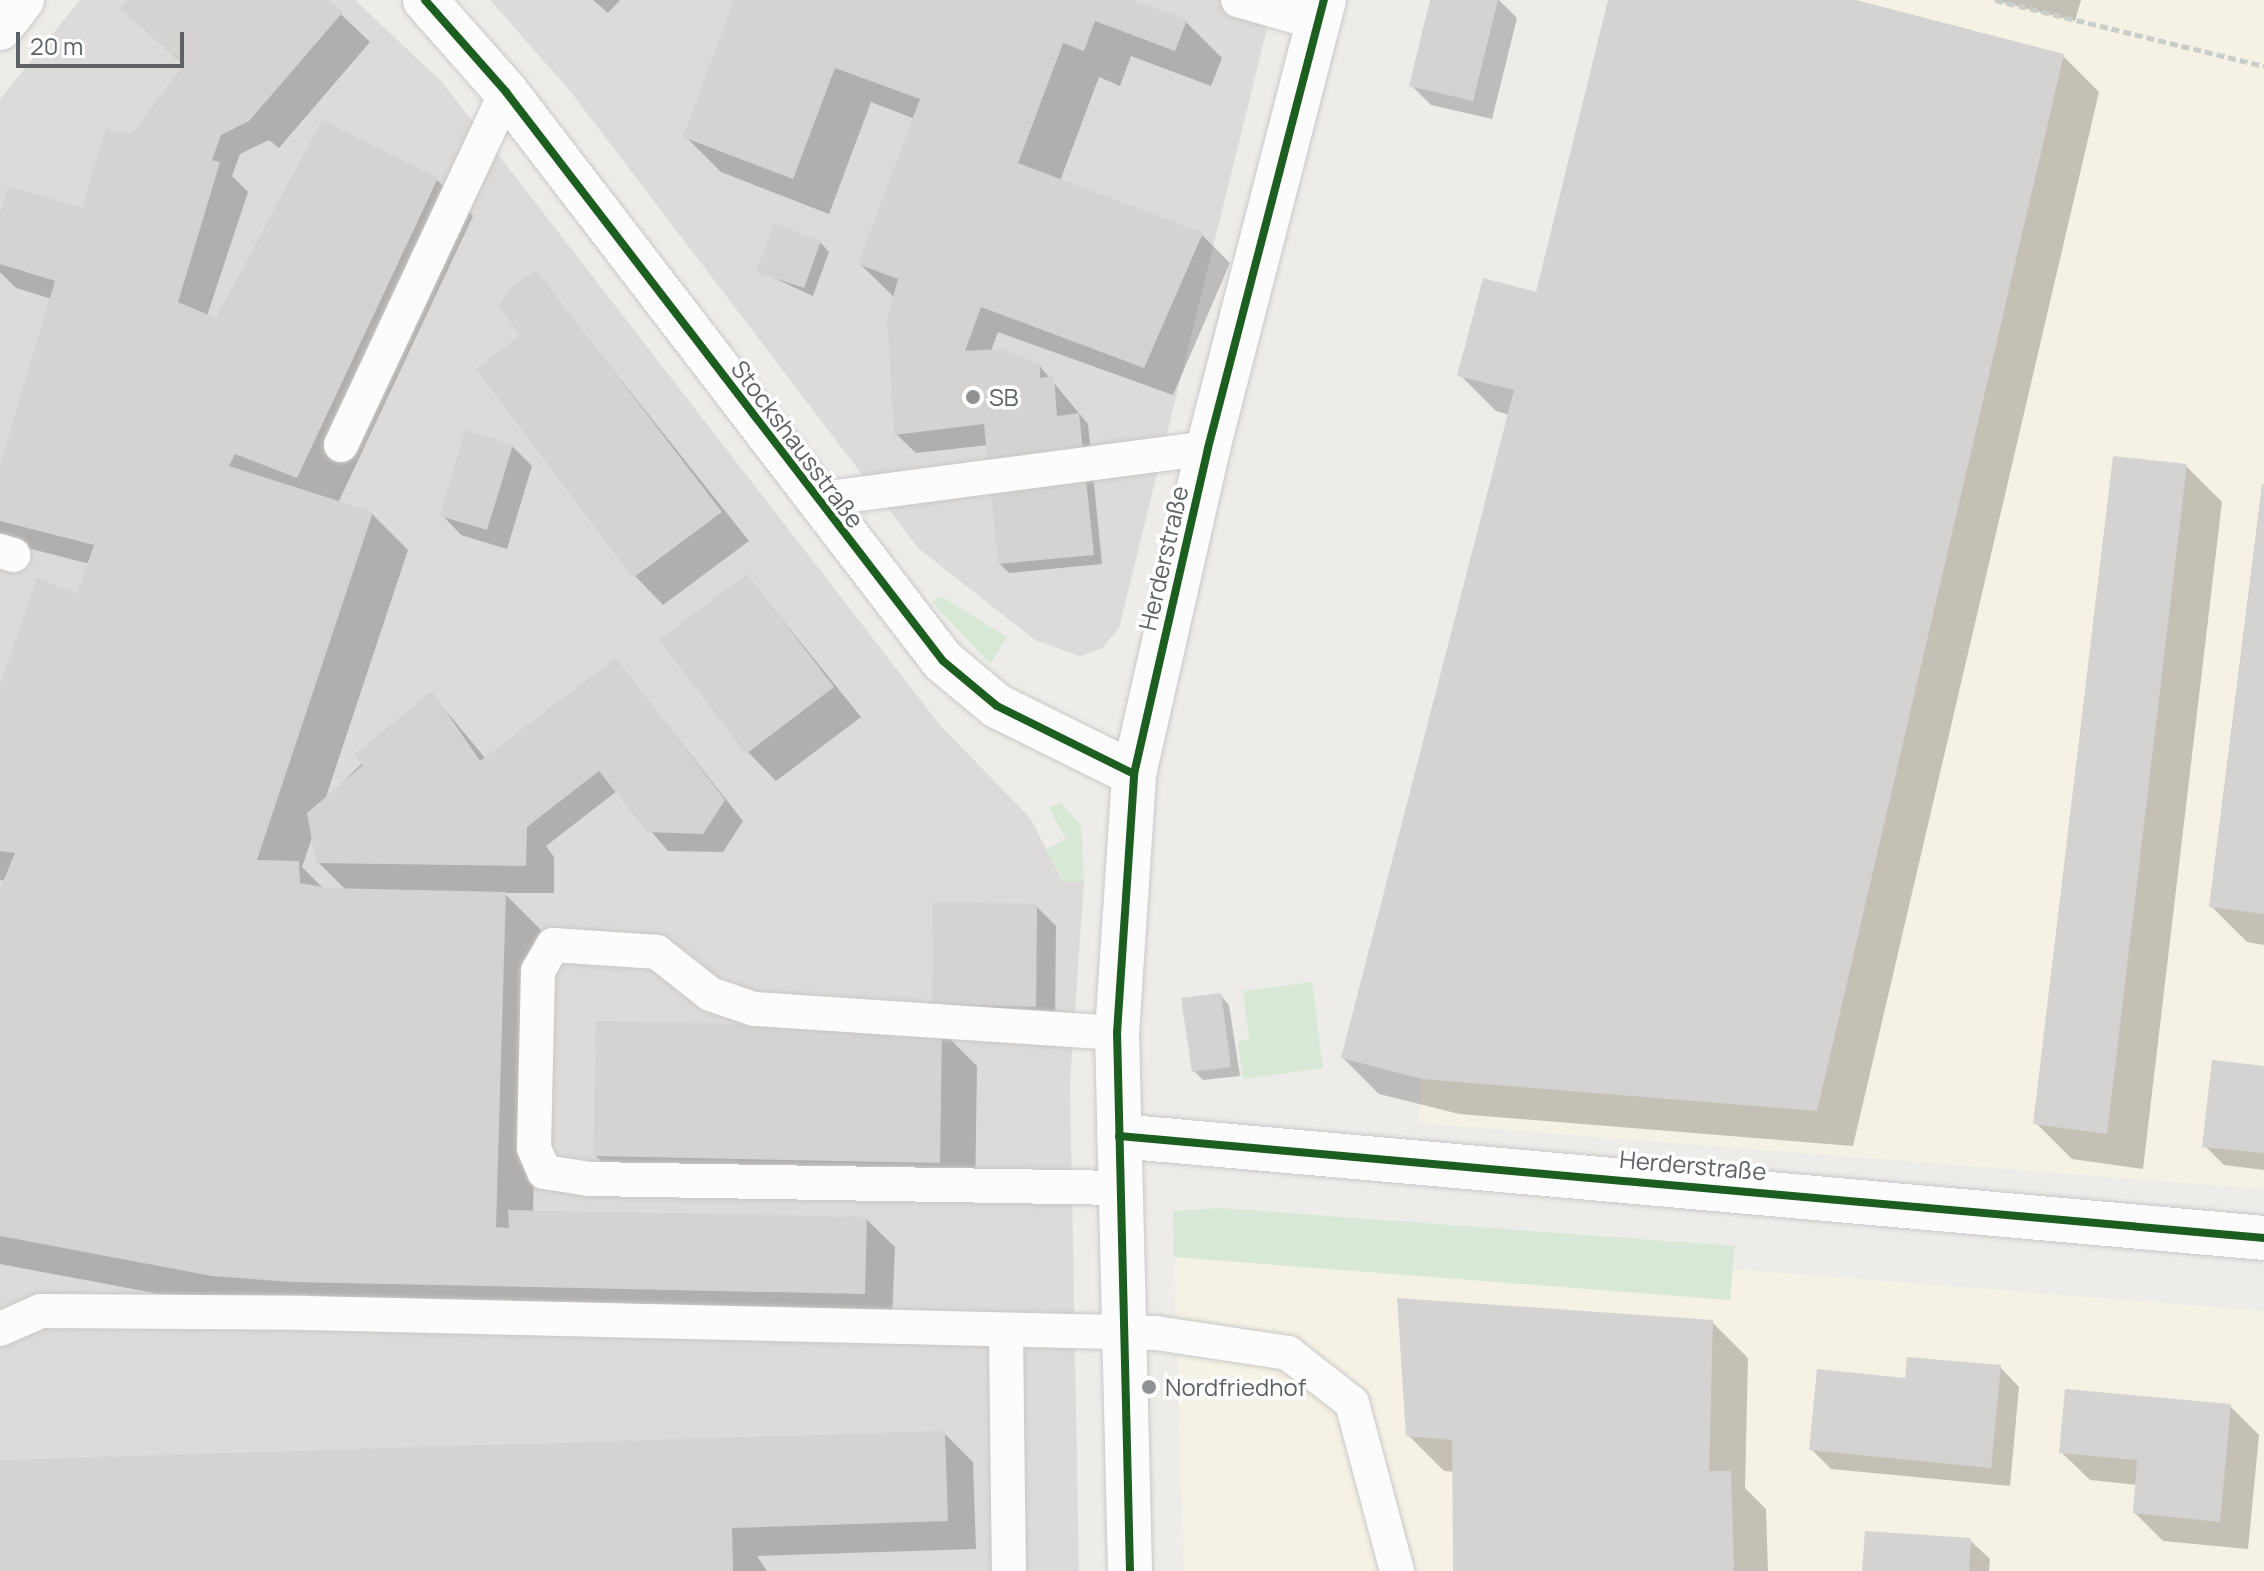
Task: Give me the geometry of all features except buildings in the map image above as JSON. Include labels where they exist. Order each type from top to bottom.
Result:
[{"type":"street","points":[[0,28],[22,0]]},
{"type":"street","name":"Stockshausstraße","points":[[425,0],[506,92],[814,500],[943,661],[997,706],[1134,774]]},
{"type":"street","name":"Herderstraße","points":[[1130,1571],[1117,1033],[1134,774],[1208,448],[1321,12]]},
{"type":"street","name":"Herderstraße","points":[[1119,1136],[2264,1238]]},
{"type":"lane","points":[[1238,0],[1321,12]]},
{"type":"lane","points":[[341,445],[506,92]]},
{"type":"lane","points":[[814,500],[1208,448]]},
{"type":"lane","points":[[1117,1033],[754,1009],[710,994],[657,952],[553,945],[538,971],[534,1148],[544,1172],[590,1179],[1120,1188]]},
{"type":"lane","points":[[0,1329],[41,1311],[103,1312],[1006,1334],[1166,1334],[1288,1353],[1352,1403],[1397,1571]]},
{"type":"lane","points":[[1006,1334],[1009,1571]]},
{"type":"path","points":[[1995,0],[2264,66]]},
{"type":"shaded area","points":[[80,0],[355,0],[442,82],[940,725],[1031,819],[1062,881],[1084,881],[1070,1083],[1079,1571],[0,1571],[0,99]]},
{"type":"shaded area","points":[[490,0],[1274,0],[1119,628],[1102,648],[1080,656],[1035,640],[918,548],[570,91]]},
{"type":"shaded area","points":[[1696,0],[2264,0],[2264,1189],[1419,1123],[1422,1079]]},
{"type":"shaded area","points":[[1174,1257],[1729,1300],[1732,1269],[2264,1311],[2264,1571],[1184,1571]]},
{"type":"green space","points":[[941,596],[1007,637],[990,664],[932,602]]},
{"type":"green space","points":[[1060,802],[1081,825],[1084,881],[1063,881],[1046,850],[1066,839],[1049,808]]},
{"type":"green space","points":[[1312,982],[1323,1068],[1243,1079],[1238,1042],[1249,1039],[1243,991]]},
{"type":"green space","points":[[1220,1208],[1735,1246],[1730,1300],[1174,1257],[1173,1211]]},
{"type":"cycle path","points":[[425,0],[506,92],[943,661],[997,706],[1134,774]]},
{"type":"cycle path","points":[[1130,1571],[1117,1033],[1134,774],[1208,448],[1324,0]]},
{"type":"cycle path","points":[[1119,1136],[2264,1238]]},
{"type":"place","name":"SB","points":[[973,397]]},
{"type":"place","name":"Nordfriedhof","points":[[1149,1387]]}]
